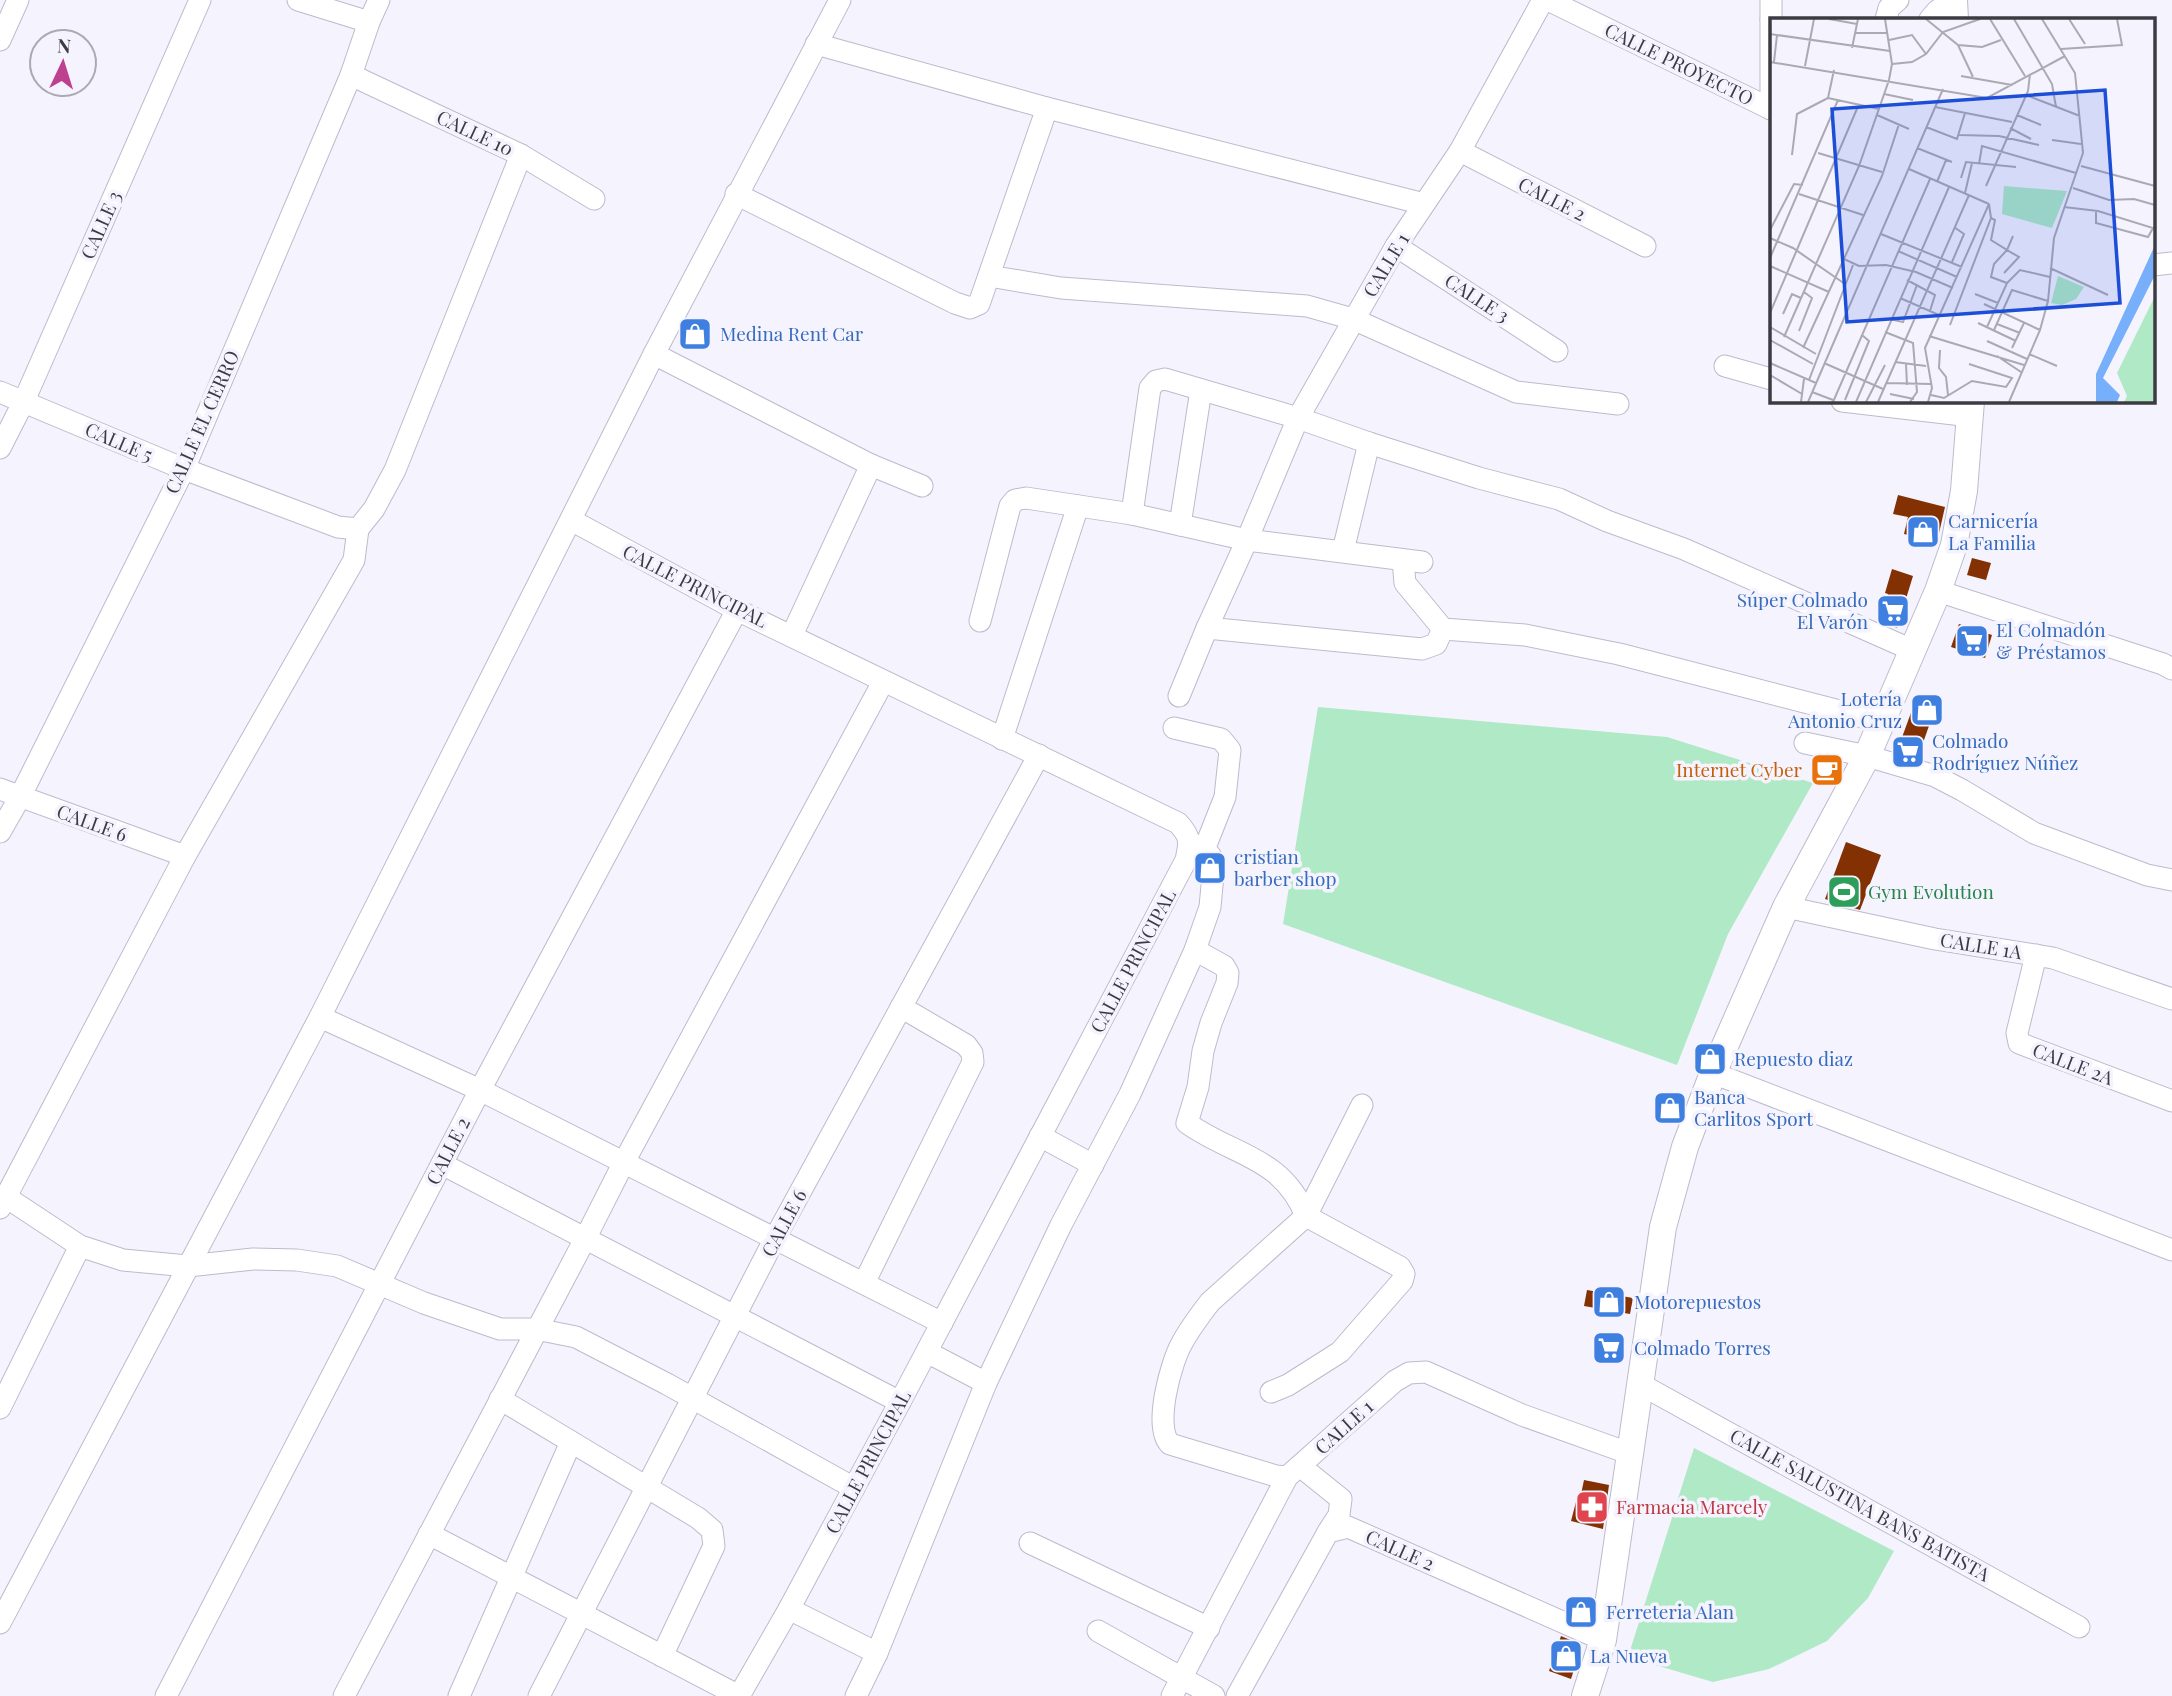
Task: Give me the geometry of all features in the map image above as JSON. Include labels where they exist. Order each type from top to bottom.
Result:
[{"type":"main road","points":[[1953,0],[1955,18]]},
{"type":"main road","points":[[1585,1696],[1603,1640],[1662,1227],[1685,1147],[1713,1073],[1786,906],[1867,756],[1938,592],[1954,545],[1964,491],[1971,408]]},
{"type":"street","points":[[0,40],[18,0]]},
{"type":"street","name":"CALLE 3","points":[[0,448],[24,401],[200,0]]},
{"type":"street","points":[[298,0],[369,22]]},
{"type":"street","name":"CALLE EL CERRO","points":[[0,832],[10,793],[184,469],[351,75],[379,0]]},
{"type":"street","points":[[0,1623],[320,1017],[653,354],[839,0]]},
{"type":"street","name":"CALLE PROYECTO","points":[[1546,0],[1770,109]]},
{"type":"street","name":"CALLE 1","points":[[1179,696],[1298,418],[1396,246],[1460,151],[1546,0]]},
{"type":"street","points":[[1771,0],[1771,18]]},
{"type":"street","points":[[1886,18],[1889,8],[1898,0]]},
{"type":"street","points":[[1931,18],[1953,0]]},
{"type":"street","points":[[816,44],[1047,108],[1424,204]]},
{"type":"street","name":"CALLE 10","points":[[351,75],[521,155],[594,199]]},
{"type":"street","points":[[736,194],[970,308],[979,304],[1047,108]]},
{"type":"street","name":"CALLE 2","points":[[1460,151],[1645,246]]},
{"type":"street","points":[[521,155],[396,470],[374,509],[358,528],[354,560],[185,856],[3,1203],[80,1246],[123,1261],[188,1266],[253,1259],[297,1260],[337,1266],[425,1303],[500,1329],[536,1329],[576,1337],[854,1488]]},
{"type":"street","name":"CALLE 3","points":[[1396,246],[1557,351]]},
{"type":"street","points":[[2154,265],[2172,263]]},
{"type":"street","points":[[989,276],[1061,288],[1307,306],[1353,319],[1516,391],[1618,404]]},
{"type":"street","points":[[653,354],[871,465],[922,486]]},
{"type":"street","points":[[1725,366],[1770,379]]},
{"type":"street","points":[[1132,514],[1150,388],[1156,381],[1165,379],[1298,418],[1479,478],[1559,499],[1607,521],[1684,549],[1912,650]]},
{"type":"street","points":[[1180,525],[1201,390]]},
{"type":"street","name":"CALLE 5","points":[[0,392],[184,469],[338,527],[358,528]]},
{"type":"street","points":[[1848,402],[1880,407],[1971,408]]},
{"type":"street","points":[[1343,551],[1369,443]]},
{"type":"street","points":[[792,635],[871,465]]},
{"type":"street","points":[[979,621],[1010,506],[1015,500],[1027,498],[1132,514],[1247,540],[1412,561],[1405,583],[1443,629],[1525,635],[1619,654],[1882,722]]},
{"type":"street","points":[[1002,739],[1078,506]]},
{"type":"street","name":"CALLE PRINCIPAL","points":[[571,520],[737,610],[1178,823],[1197,846],[1186,860],[927,1352],[789,1609],[739,1696]]},
{"type":"street","points":[[1938,592],[2172,669]]},
{"type":"street","name":"CALLE 2","points":[[166,1696],[480,1090],[737,610]]},
{"type":"street","points":[[1207,628],[1422,649],[1436,644],[1443,629]]},
{"type":"street","points":[[344,1696],[586,1239],[624,1162],[883,682]]},
{"type":"street","points":[[856,1696],[877,1653],[986,1383],[1061,1225],[1130,1094],[1195,950],[1210,907],[1214,864],[1210,855],[1197,846],[1225,797],[1230,750],[1221,739],[1174,728]]},
{"type":"street","points":[[1805,743],[1867,756],[1935,776],[2034,833],[2147,875],[2172,880]]},
{"type":"street","name":"CALLE 6","points":[[538,1696],[775,1237],[1039,755]]},
{"type":"street","name":"CALLE 6","points":[[10,793],[185,856]]},
{"type":"street","name":"CALLE 1A","points":[[1786,906],[1935,939],[2053,958],[2172,999]]},
{"type":"street","points":[[1195,950],[1224,966],[1228,973],[1203,1051],[1198,1087],[1187,1123],[1254,1157],[1283,1178],[1299,1198],[1306,1216],[1400,1267],[1404,1274],[1402,1281],[1340,1352],[1288,1385],[1271,1392]]},
{"type":"street","name":"CALLE 2A","points":[[2036,955],[2017,1033],[2019,1043],[2172,1101]]},
{"type":"street","points":[[864,1283],[973,1062],[972,1053],[966,1045],[901,1007]]},
{"type":"street","points":[[320,1017],[480,1090],[942,1323]]},
{"type":"street","points":[[1713,1073],[2172,1250]]},
{"type":"street","points":[[1237,1696],[1339,1515],[1341,1499],[1294,1472],[1276,1476],[1170,1444],[1162,1423],[1174,1361],[1182,1343],[1210,1301],[1306,1216],[1362,1105]]},
{"type":"street","points":[[1040,1136],[1093,1165]]},
{"type":"street","points":[[442,1164],[900,1402]]},
{"type":"street","points":[[2,1399],[80,1246]]},
{"type":"street","points":[[927,1352],[986,1383]]},
{"type":"street","name":"CALLE 1","points":[[1177,1687],[1294,1472],[1395,1381],[1409,1373],[1426,1372],[1521,1415],[1631,1454]]},
{"type":"street","name":"CALLE SALUSTINA BANS BATISTA","points":[[1640,1384],[2080,1627]]},
{"type":"street","points":[[500,1399],[698,1518],[712,1530],[715,1546],[662,1656]]},
{"type":"street","points":[[459,1696],[571,1442]]},
{"type":"street","name":"CALLE 2","points":[[1328,1532],[1348,1527],[1603,1640]]},
{"type":"street","points":[[429,1534],[739,1696]]},
{"type":"street","points":[[1030,1543],[1209,1628]]},
{"type":"street","points":[[789,1609],[877,1653]]},
{"type":"street","points":[[1098,1631],[1177,1687],[1214,1696]]},
{"type":"green space","points":[[1318,707],[1667,737],[1813,783],[1728,934],[1677,1065],[1283,924]]},
{"type":"green space","points":[[1694,1448],[1894,1551],[1868,1598],[1827,1641],[1769,1669],[1713,1682],[1628,1657]]},
{"type":"building","points":[[1898,495],[1945,507],[1937,542],[1904,534],[1908,517],[1893,514]]},
{"type":"building","points":[[1972,558],[1991,563],[1986,580],[1967,575]]},
{"type":"building","points":[[1892,569],[1913,576],[1897,628],[1880,621]]},
{"type":"building","name":"El Colmadón & Préstamos","points":[[1959,624],[1992,635],[1985,658],[1951,647]]},
{"type":"building","points":[[1916,699],[1936,706],[1918,757],[1897,751]]},
{"type":"building","points":[[1846,842],[1881,855],[1860,910],[1825,899]]},
{"type":"building","name":"Motorepuestos","points":[[1587,1290],[1633,1298],[1630,1314],[1584,1306]]},
{"type":"building","points":[[1584,1480],[1609,1485],[1603,1529],[1571,1521]]},
{"type":"building","name":"Ferreteria Alan","points":[[1573,1598],[1593,1602],[1589,1620],[1570,1611]]},
{"type":"building","name":"La Nueva","points":[[1561,1636],[1582,1645],[1571,1679],[1549,1671]]},
{"type":"place","name":"Medina Rent Car","points":[[695,334]]},
{"type":"place","name":"Carnicería La Familia","points":[[1923,532]]},
{"type":"place","name":"Súper Colmado El Varón","points":[[1893,611]]},
{"type":"place","name":"El Colmadón & Préstamos","points":[[1972,641]]},
{"type":"place","name":"Lotería Antonio Cruz","points":[[1927,710]]},
{"type":"place","name":"Colmado Rodríguez Núñez","points":[[1908,752]]},
{"type":"place","name":"Internet Cyber","points":[[1827,770]]},
{"type":"place","name":"cristian barber shop","points":[[1210,868]]},
{"type":"place","name":"Gym Evolution","points":[[1844,892]]},
{"type":"place","name":"Repuesto diaz","points":[[1710,1059]]},
{"type":"place","name":"Banca Carlitos Sport","points":[[1670,1108]]},
{"type":"place","name":"Motorepuestos","points":[[1609,1302]]},
{"type":"place","name":"Colmado Torres","points":[[1609,1348]]},
{"type":"place","name":"Farmacia Marcely","points":[[1592,1507]]},
{"type":"place","name":"Ferreteria Alan","points":[[1581,1612]]},
{"type":"place","name":"La Nueva","points":[[1566,1656]]}]
